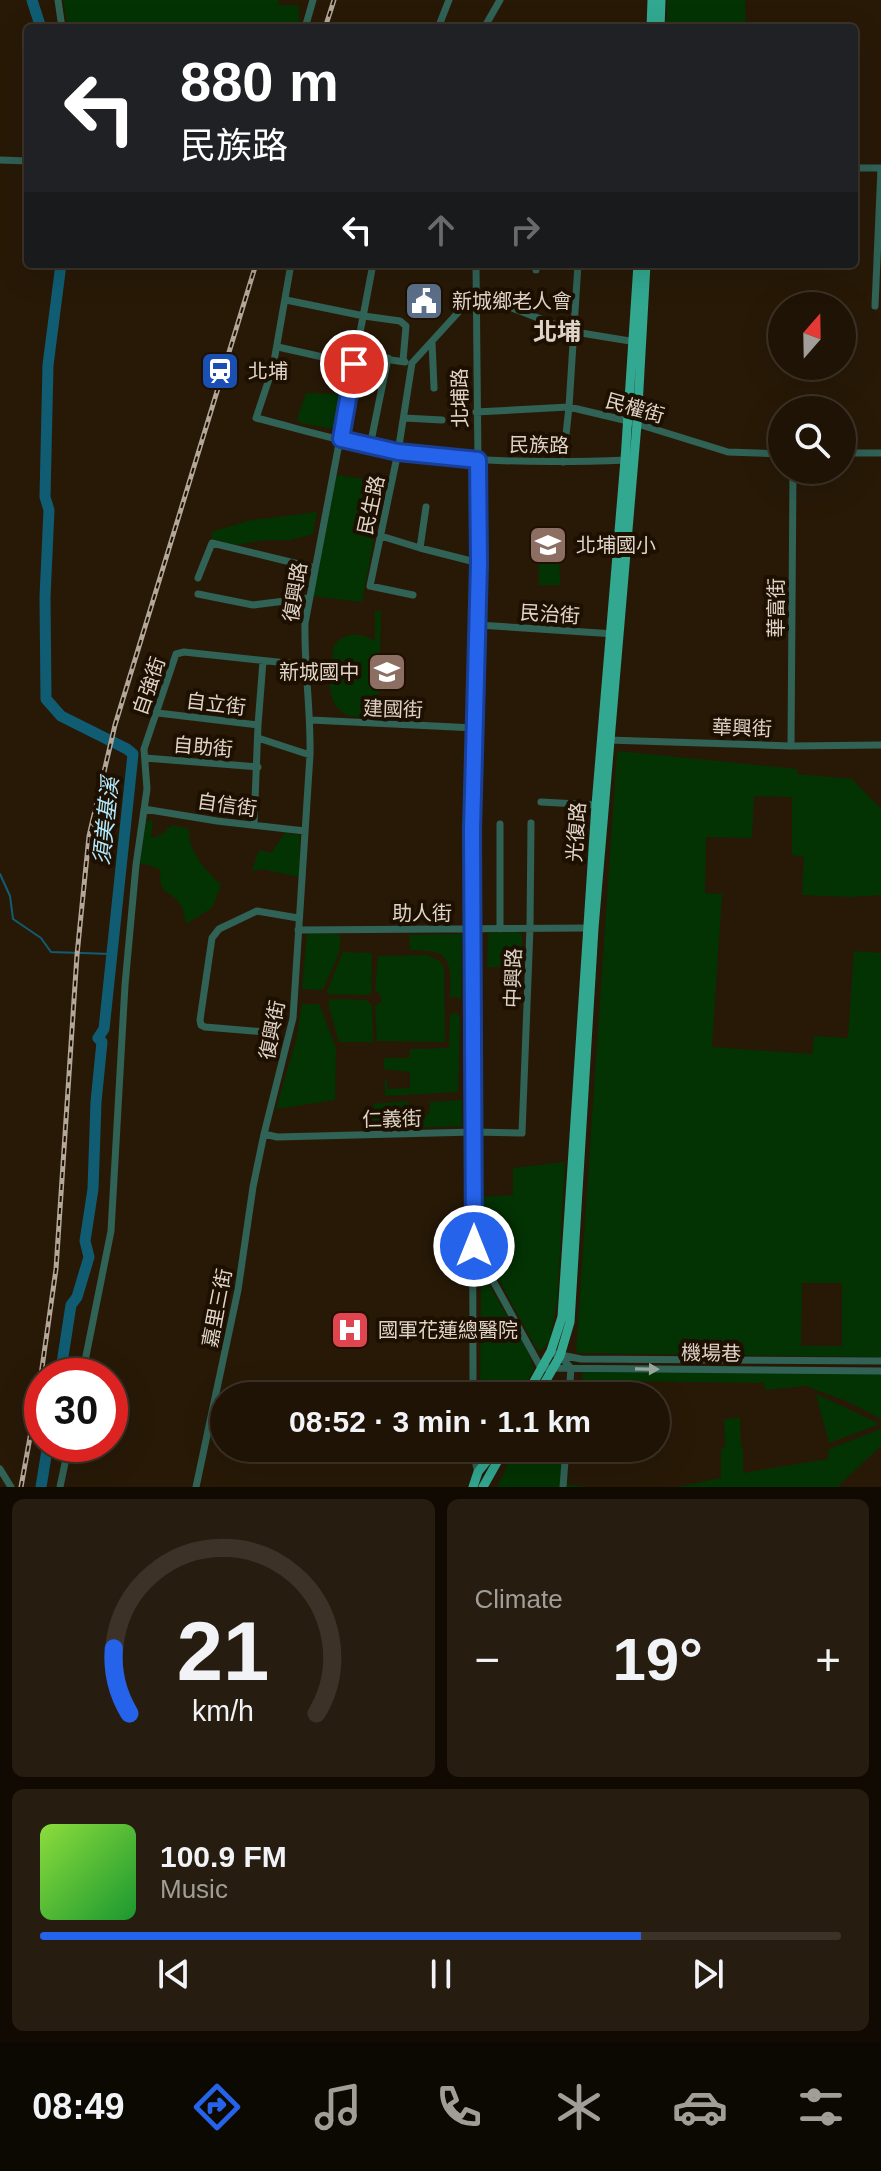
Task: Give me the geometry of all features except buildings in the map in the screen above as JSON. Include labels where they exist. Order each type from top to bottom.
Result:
[{"type":"main road","points":[[651,24],[652,0]]},
{"type":"main road","points":[[660,24],[661,0]]},
{"type":"main road","name":"光復路","points":[[591,928],[632,422],[638,268]]},
{"type":"main road","name":"光復路","points":[[637,342],[646,268]]},
{"type":"main road","name":"光復路","points":[[534,1382],[541,1368],[555,1354],[570,1322],[596,805],[606,740]]},
{"type":"main road","name":"光復路","points":[[545,1382],[554,1367],[555,1354]]},
{"type":"main road","points":[[473,1487],[478,1472],[486,1462]]},
{"type":"main road","points":[[483,1487],[497,1462]]},
{"type":"street","points":[[58,0],[61,24]]},
{"type":"street","points":[[306,24],[313,0]]},
{"type":"street","points":[[440,24],[449,0]]},
{"type":"street","points":[[486,24],[500,0]]},
{"type":"street","points":[[0,160],[24,161]]},
{"type":"street","points":[[858,168],[881,168],[875,306]]},
{"type":"street","points":[[290,268],[278,347],[355,360],[388,358],[412,363],[475,294],[575,332],[637,342]]},
{"type":"street","name":"復興路","points":[[298,930],[311,720],[305,631],[372,268]]},
{"type":"street","name":"北埔路","points":[[473,1382],[473,929],[479,563],[476,268]]},
{"type":"street","points":[[563,462],[578,268]]},
{"type":"street","points":[[286,300],[400,321],[406,326],[403,361]]},
{"type":"street","points":[[432,342],[434,388]]},
{"type":"street","name":"民族路","points":[[278,347],[256,418],[398,452],[478,460],[629,460]]},
{"type":"street","points":[[370,446],[388,358]]},
{"type":"street","name":"民生路","points":[[412,363],[398,452],[370,586],[413,595]]},
{"type":"street","name":"民權街","points":[[476,412],[569,407],[632,422],[728,452],[768,453]]},
{"type":"street","points":[[404,418],[442,420]]},
{"type":"street","points":[[856,453],[881,453]]},
{"type":"street","name":"華富街","points":[[791,746],[793,484]]},
{"type":"street","points":[[420,548],[426,507]]},
{"type":"street","points":[[381,536],[479,563]]},
{"type":"street","points":[[198,578],[212,543],[315,568]]},
{"type":"street","points":[[198,594],[253,605],[309,598]]},
{"type":"street","name":"民治街","points":[[478,625],[615,634]]},
{"type":"street","name":"自強街","points":[[86,1358],[111,1231],[125,985],[136,865],[147,789],[144,749],[176,654],[184,652],[306,665]]},
{"type":"street","points":[[258,725],[263,661]]},
{"type":"street","name":"自立街","points":[[158,713],[258,725],[254,825]]},
{"type":"street","name":"建國街","points":[[311,720],[475,728]]},
{"type":"street","points":[[258,738],[310,755]]},
{"type":"street","name":"華興街","points":[[606,740],[791,746],[881,745]]},
{"type":"street","name":"自助街","points":[[145,758],[258,767]]},
{"type":"street","points":[[541,802],[596,805]]},
{"type":"street","name":"自信街","points":[[144,809],[305,831]]},
{"type":"street","name":"中興路","points":[[522,1133],[531,823]]},
{"type":"street","points":[[500,824],[500,929]]},
{"type":"street","points":[[266,1032],[201,1025],[212,938],[219,929],[257,911],[298,918]]},
{"type":"street","name":"助人街","points":[[298,930],[591,928]]},
{"type":"street","name":"復興街","points":[[264,1134],[293,1018],[298,930]]},
{"type":"street","name":"仁義街","points":[[264,1134],[277,1137],[522,1133]]},
{"type":"street","name":"嘉里三街","points":[[196,1487],[238,1290],[264,1134]]},
{"type":"street","points":[[474,1246],[541,1368]]},
{"type":"street","points":[[555,1354],[571,1368],[570,1382]]},
{"type":"street","name":"機場巷","points":[[555,1354],[581,1359],[881,1361]]},
{"type":"street","points":[[612,1359],[612,1368]]},
{"type":"street","name":"機場巷","points":[[541,1368],[881,1371]]},
{"type":"street","points":[[60,1487],[65,1462]]},
{"type":"street","points":[[476,1462],[483,1487]]},
{"type":"street","points":[[563,1487],[565,1462]]},
{"type":"street","points":[[0,1469],[11,1487]]},
{"type":"green space","points":[[63,0],[279,0],[278,5],[299,5],[299,24],[67,24]]},
{"type":"green space","points":[[667,0],[745,0],[746,24],[667,24]]},
{"type":"green space","points":[[306,393],[340,394],[334,429],[300,423],[297,418]]},
{"type":"green space","points":[[336,475],[365,479],[362,498],[381,502],[362,602],[312,596]]},
{"type":"green space","points":[[317,512],[313,534],[290,540],[235,545],[211,538],[212,532],[247,521]]},
{"type":"green space","points":[[538,549],[559,549],[560,585],[539,585]]},
{"type":"green space","points":[[375,611],[381,611],[379,701],[367,714],[352,716],[339,709],[331,694],[333,648],[342,638],[352,635],[375,641]]},
{"type":"green space","points":[[617,751],[797,769],[797,774],[852,779],[881,809],[881,895],[802,895],[804,857],[792,855],[792,797],[754,796],[752,838],[706,837],[705,893],[722,894],[712,1047],[812,1054],[814,1036],[848,1038],[854,951],[881,953],[881,1357],[576,1353]],"holes":[[[802,1283],[842,1283],[842,1346],[801,1346]]]},
{"type":"green space","points":[[153,820],[151,838],[161,835],[172,825],[189,829],[194,852],[221,885],[212,908],[186,924],[181,906],[162,885],[160,870],[140,864],[146,821]]},
{"type":"green space","points":[[285,833],[300,835],[299,877],[262,869],[252,871],[259,850],[271,853]]},
{"type":"green space","points":[[518,932],[522,935],[522,967],[487,967],[488,933]]},
{"type":"green space","points":[[307,933],[337,934],[340,937],[338,956],[323,989],[302,989]]},
{"type":"green space","points":[[462,934],[461,998],[450,998],[447,961],[438,953],[410,950],[409,935]]},
{"type":"green space","points":[[343,952],[372,953],[371,992],[368,995],[328,994]]},
{"type":"green space","points":[[427,955],[440,961],[444,968],[445,1042],[377,1041],[375,1006],[382,1001],[375,990],[378,956]]},
{"type":"green space","points":[[331,999],[366,1000],[372,1005],[373,1042],[339,1042],[328,1004]]},
{"type":"green space","points":[[302,1004],[319,1004],[336,1048],[335,1100],[276,1109],[296,1040]]},
{"type":"green space","points":[[455,1012],[460,1017],[458,1092],[385,1096],[385,1080],[388,1089],[410,1088],[410,1072],[384,1069],[384,1058],[409,1058],[410,1049],[449,1048],[450,1015]]},
{"type":"green space","points":[[462,1100],[462,1126],[373,1129],[373,1114],[376,1113],[373,1104],[407,1101],[411,1106],[424,1108],[425,1116],[429,1114],[430,1102]]},
{"type":"green space","points":[[565,1162],[557,1303],[549,1342],[540,1351],[482,1249],[481,1197],[513,1195],[513,1168]]},
{"type":"green space","points":[[484,1276],[528,1352],[534,1369],[527,1382],[480,1382],[481,1278]]},
{"type":"green space","points":[[583,1371],[881,1374],[881,1419],[849,1402],[806,1386],[765,1390],[764,1383],[582,1381]]},
{"type":"green space","points":[[816,1394],[880,1424],[829,1443]]},
{"type":"green space","points":[[740,1418],[743,1473],[828,1459],[829,1449],[881,1429],[881,1446],[840,1487],[678,1487],[721,1478],[721,1449],[725,1448],[724,1419]]},
{"type":"green space","points":[[509,1462],[568,1462],[566,1484],[585,1487],[497,1487]]},
{"type":"waterway","name":"須美基溪","points":[[32,0],[40,24]]},
{"type":"waterway","name":"須美基溪","points":[[60,268],[48,365],[46,699],[61,716],[133,754],[104,1029],[98,1038],[102,1042],[93,1189],[85,1241],[89,1257],[77,1297],[71,1305],[63,1358]]},
{"type":"waterway","points":[[0,874],[10,896],[13,919],[41,938],[51,952],[111,954]]},
{"type":"waterway","name":"須美基溪","points":[[41,1487],[45,1462]]},
{"type":"railway","points":[[326,24],[334,0]]},
{"type":"railway","points":[[21,1487],[56,1269],[77,955],[89,836],[115,725],[255,268]]},
{"type":"place","name":"新城鄉老人會","points":[[424,301]]},
{"type":"place","name":"北埔","points":[[220,371]]},
{"type":"place","name":"北埔國小","points":[[548,545]]},
{"type":"place","name":"新城國中","points":[[387,672]]},
{"type":"place","name":"國軍花蓮總醫院","points":[[350,1330]]},
{"type":"district","name":"北埔","points":[[557,331]]},
{"type":"route","points":[[354,364],[341,439],[398,452],[478,460],[479,563],[472,830],[474,1246]]}]
